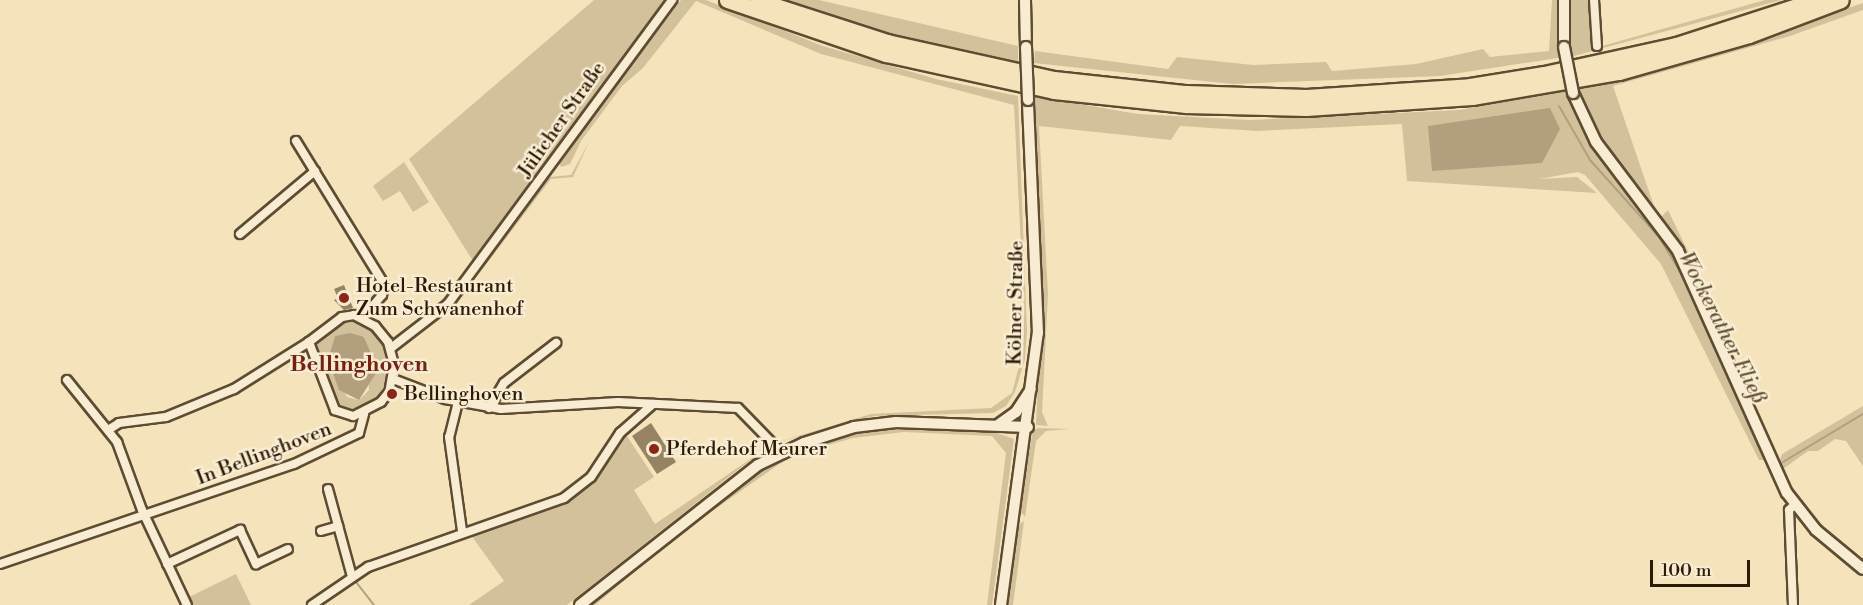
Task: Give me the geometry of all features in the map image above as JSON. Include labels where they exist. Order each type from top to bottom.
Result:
[{"type":"highway","points":[[727,0],[886,54],[1054,91],[1186,105],[1282,108],[1369,106],[1547,86],[1681,56],[1841,0]]},
{"type":"highway","points":[[757,0],[887,42],[1054,79],[1186,93],[1306,97],[1470,86],[1544,74],[1676,45],[1815,0]]},
{"type":"main road","name":"Kölner Straße","points":[[1001,605],[1028,427],[1038,279],[1028,100],[1026,0]]},
{"type":"main road","points":[[1564,0],[1564,47],[1572,93],[1596,142],[1678,250],[1773,458],[1783,486],[1795,504],[1831,544],[1863,569]]},
{"type":"main road","points":[[999,424],[1016,412],[1032,388]]},
{"type":"main road","points":[[580,605],[702,507],[781,452],[873,424],[999,424],[1028,427]]},
{"type":"street","name":"Jülicher Straße","points":[[392,348],[436,316],[481,260],[672,0]]},
{"type":"street","points":[[1594,0],[1597,46]]},
{"type":"street","points":[[296,141],[384,284],[382,295],[363,318]]},
{"type":"street","points":[[240,234],[315,171]]},
{"type":"street","points":[[108,430],[119,423],[166,417],[234,389],[309,342],[342,317],[363,318],[392,348],[393,379],[458,402],[489,408],[529,410],[618,402],[738,408],[781,452]]},
{"type":"street","points":[[309,342],[335,410],[364,414]]},
{"type":"street","points":[[489,408],[504,383],[555,344]]},
{"type":"street","name":"In Bellinghoven","points":[[0,564],[238,485],[349,439],[359,433],[364,414],[381,402],[393,379]]},
{"type":"street","points":[[67,380],[117,442],[145,514],[187,605]]},
{"type":"street","points":[[458,402],[449,437],[462,531]]},
{"type":"street","points":[[312,605],[351,577],[462,531],[564,498],[591,477],[620,433],[653,404]]},
{"type":"street","points":[[328,489],[351,577]]},
{"type":"street","points":[[1793,605],[1789,510],[1795,504]]},
{"type":"street","points":[[321,531],[338,526]]},
{"type":"street","points":[[167,564],[240,530],[256,564],[288,549]]},
{"type":"shaded area","points":[[594,0],[664,0],[473,261],[409,159]]},
{"type":"shaded area","points":[[681,0],[706,0],[823,46],[936,79],[1018,96],[1027,332],[1025,359],[1015,392],[1006,406],[993,413],[874,416],[775,443],[871,414],[991,408],[1012,393],[1023,351],[1024,308],[1014,105],[821,54],[696,1],[643,68],[622,86],[581,141],[570,164],[561,167],[558,160]]},
{"type":"shaded area","points":[[784,0],[819,0],[1018,46],[1018,63],[899,37]]},
{"type":"shaded area","points":[[1552,0],[1562,0],[1564,57],[1440,76],[1232,84],[1034,63],[1035,51],[1168,69],[1177,57],[1253,65],[1326,62],[1332,71],[1416,64],[1483,49],[1490,57],[1549,51]]},
{"type":"shaded area","points":[[1568,0],[1593,0],[1595,48],[1765,0],[1782,0],[1570,57]]},
{"type":"shaded area","points":[[1863,3],[1863,10],[1790,36],[1613,86],[1655,209],[1593,130],[1577,88],[1707,56]]},
{"type":"shaded area","points":[[1568,91],[1676,255],[1765,460],[1759,460],[1661,264],[1585,175],[1578,172],[1539,179],[1577,177],[1597,193],[1407,181],[1402,124],[1257,131],[1180,126],[1171,140],[1039,126],[1048,294],[1042,412],[1048,426],[1036,425],[1042,284],[1033,96],[1138,114],[1249,120],[1459,110]]},
{"type":"shaded area","points":[[1550,108],[1560,129],[1542,163],[1432,171],[1428,126]]},
{"type":"shaded area","points":[[589,142],[573,177],[551,179],[478,275],[549,177],[571,175]]},
{"type":"shaded area","points":[[404,162],[429,202],[413,212],[400,191],[383,201],[373,186]]},
{"type":"shaded area","points":[[1668,210],[1695,266],[1694,271],[1660,218]]},
{"type":"shaded area","points":[[357,320],[380,336],[388,348],[389,376],[379,395],[362,409],[354,410],[337,404],[315,345],[343,323]],"holes":[[[349,335],[362,340],[364,336],[367,345],[369,390],[359,400],[347,397],[328,359],[335,336]]]},
{"type":"shaded area","points":[[350,333],[364,337],[378,370],[359,400],[339,390],[328,359],[335,336]]},
{"type":"shaded area","points":[[1863,406],[1863,466],[1846,441],[1835,439],[1818,451],[1808,451],[1783,469],[1787,476],[1781,479],[1778,466],[1782,454]]},
{"type":"shaded area","points":[[899,426],[986,429],[1014,439],[992,605],[987,605],[1006,453],[992,436],[904,432],[853,438],[789,456],[856,431]]},
{"type":"shaded area","points":[[1039,428],[1069,429],[1046,431],[1036,441],[1025,517],[1019,510],[1033,430]]},
{"type":"shaded area","points":[[625,433],[654,477],[634,490],[655,524],[771,445],[773,448],[749,461],[567,605],[469,605],[504,581],[468,531],[579,490]]},
{"type":"shaded area","points":[[783,456],[785,460],[681,533],[595,605],[587,605],[738,486]]},
{"type":"shaded area","points":[[1024,521],[1013,605],[1005,605],[1017,526]]},
{"type":"shaded area","points":[[236,574],[251,605],[190,605],[187,598]]},
{"type":"building","name":"Hotel-Restaurant Zum Schwanenhof","points":[[344,285],[353,308],[344,310],[334,300],[338,298],[334,289]]},
{"type":"building","name":"Pferdehof Meurer","points":[[651,423],[676,462],[657,474],[632,436]]},
{"type":"waterway","name":"Wockerather Fließ","points":[[1559,106],[1590,160],[1659,237],[1687,283]]},
{"type":"waterway","name":"Wockerather Fließ","points":[[1783,462],[1863,414]]},
{"type":"waterway","points":[[356,582],[374,605]]},
{"type":"place","name":"Hotel-Restaurant Zum Schwanenhof","points":[[344,298]]},
{"type":"place","name":"Bellinghoven","points":[[392,394]]},
{"type":"place","name":"Pferdehof Meurer","points":[[654,449]]},
{"type":"district","name":"Bellinghoven","points":[[359,365]]}]
